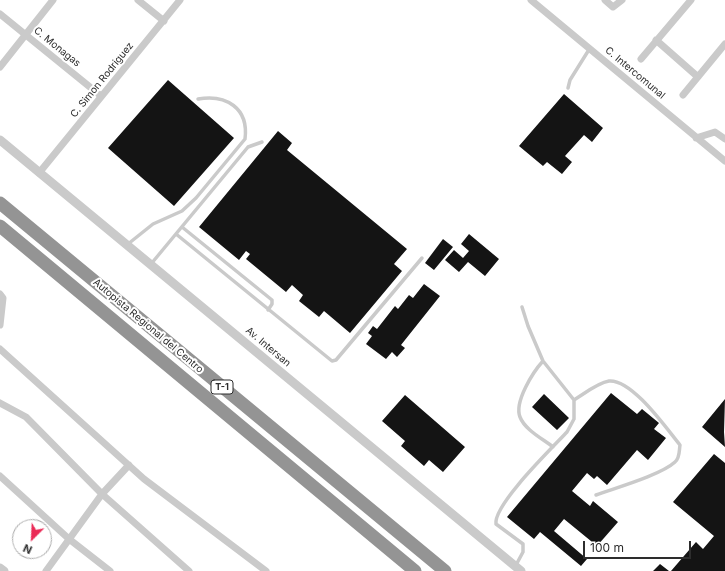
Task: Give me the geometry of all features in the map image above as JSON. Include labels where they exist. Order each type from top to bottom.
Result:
[{"type":"highway","name":"Autopista Regional del Centro","points":[[0,203],[445,571]]},
{"type":"highway","name":"Autopista Regional del Centro","points":[[0,226],[415,571]]},
{"type":"street","points":[[0,67],[53,0]]},
{"type":"street","points":[[138,0],[164,21]]},
{"type":"street","name":"C. Simon Rodriguez","points":[[39,173],[180,0]]},
{"type":"street","name":"C. Intercomunal","points":[[531,0],[725,161]]},
{"type":"street","points":[[605,0],[613,7],[622,0]]},
{"type":"street","points":[[641,58],[691,0]]},
{"type":"street","name":"C. Monagas","points":[[0,14],[101,96]]},
{"type":"street","points":[[656,40],[698,76]]},
{"type":"street","points":[[683,95],[725,44]]},
{"type":"street","points":[[696,138],[715,132],[725,139]]},
{"type":"street","name":"Av. Intersan","points":[[0,140],[518,569]]},
{"type":"street","points":[[0,294],[3,298],[0,325]]},
{"type":"street","points":[[0,349],[144,479],[265,571]]},
{"type":"street","points":[[0,403],[26,417],[102,494],[189,571]]},
{"type":"street","points":[[46,571],[102,494],[129,465]]},
{"type":"street","points":[[0,476],[69,539],[110,571]]},
{"type":"street","points":[[0,568],[4,571]]},
{"type":"lane","points":[[568,88],[570,80],[590,48]]},
{"type":"lane","points":[[127,245],[153,224],[182,211],[196,198],[245,139],[246,132],[242,118],[231,103],[212,97],[198,99]]},
{"type":"lane","points":[[150,264],[248,147],[262,142]]},
{"type":"lane","points":[[182,227],[272,300],[272,304],[268,310]]},
{"type":"lane","points":[[176,234],[268,310],[334,361],[422,258]]},
{"type":"lane","points":[[518,569],[523,552],[523,544],[496,524],[496,517],[506,499],[553,446],[568,432],[574,419],[574,400],[543,360],[528,326],[522,307]]},
{"type":"lane","points":[[543,360],[529,380],[519,406],[520,418],[528,428],[553,446]]},
{"type":"lane","points":[[574,400],[608,381],[618,382],[628,388],[643,401],[680,445],[679,455],[676,462],[670,466],[648,476],[596,495]]},
{"type":"building","points":[[168,80],[234,138],[174,206],[108,148]]},
{"type":"building","points":[[564,94],[603,128],[592,142],[584,135],[565,156],[572,162],[562,174],[547,162],[543,166],[519,146]]},
{"type":"building","points":[[278,131],[292,143],[287,150],[407,249],[394,264],[402,271],[350,333],[324,311],[319,317],[299,301],[303,295],[292,285],[286,292],[246,259],[250,254],[246,251],[239,260],[199,227]]},
{"type":"building","points":[[469,234],[499,259],[485,276],[468,262],[459,272],[445,260],[454,250],[463,258],[469,251],[461,244]]},
{"type":"building","points":[[443,239],[453,247],[434,270],[425,263]]},
{"type":"building","points":[[424,284],[440,296],[401,345],[405,348],[397,357],[392,352],[386,359],[366,344],[372,336],[368,333],[373,326],[377,329],[395,306],[398,309],[409,295],[413,298]]},
{"type":"building","points":[[611,393],[637,414],[642,409],[659,423],[654,429],[666,438],[648,460],[637,450],[607,485],[597,476],[594,479],[587,473],[572,491],[590,506],[593,501],[618,522],[597,546],[564,519],[554,531],[587,559],[581,566],[540,532],[534,539],[507,517]]},
{"type":"building","points":[[544,394],[569,418],[557,430],[532,407]]},
{"type":"building","points":[[405,395],[465,447],[443,472],[429,460],[424,466],[401,446],[405,441],[382,421]]},
{"type":"building","points":[[725,399],[724,432],[725,447],[702,427]]},
{"type":"building","points":[[714,454],[725,463],[725,571],[671,571],[696,542],[703,549],[714,536],[673,502]]},
{"type":"building","points":[[660,564],[669,571],[653,571]]}]
